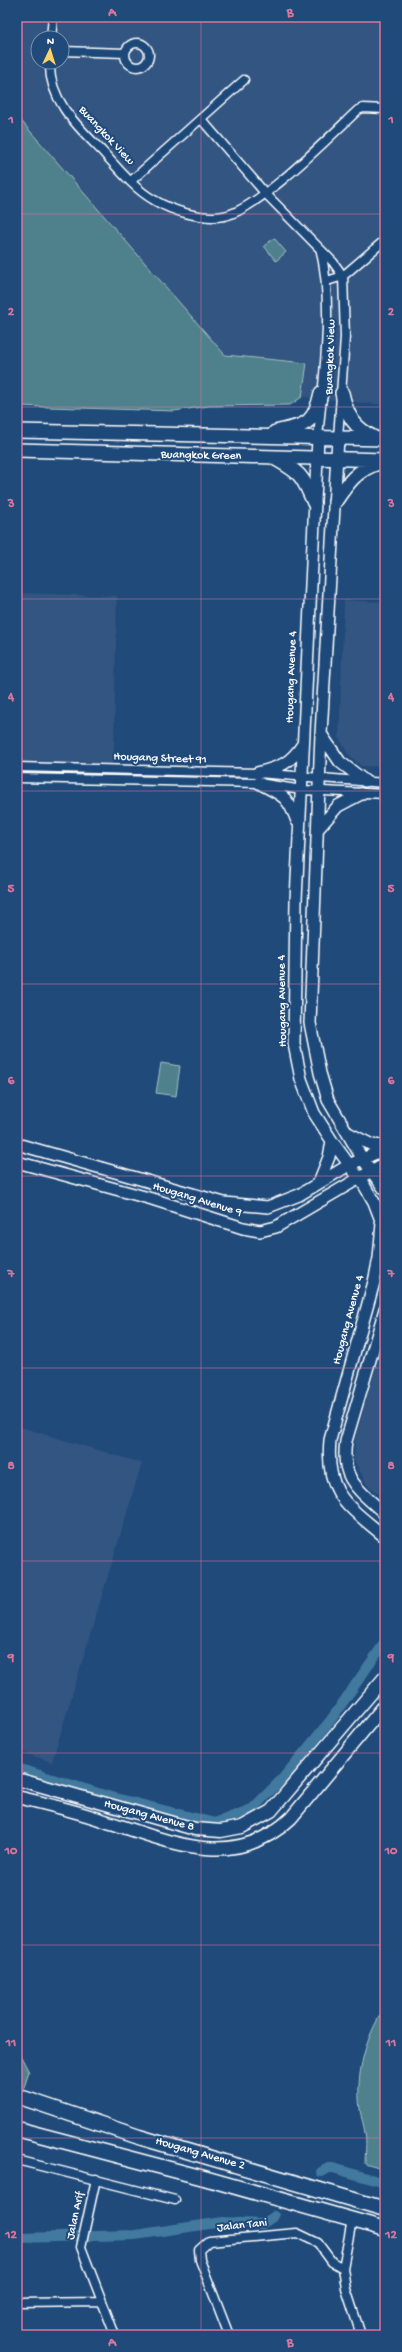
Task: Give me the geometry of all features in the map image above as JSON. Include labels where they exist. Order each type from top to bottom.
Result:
[{"type":"highway","name":"Hougang Avenue 2","points":[[17,2096],[139,2137],[385,2209]]},
{"type":"highway","name":"Hougang Avenue 2","points":[[17,2130],[204,2178],[385,2229]]},
{"type":"main road","points":[[256,437],[307,423],[316,413],[321,393]]},
{"type":"main road","points":[[342,394],[350,420],[362,431],[381,438]]},
{"type":"main road","name":"Buangkok Green","points":[[17,431],[256,437],[381,438]]},
{"type":"main road","name":"Buangkok Green","points":[[17,450],[385,461]]},
{"type":"main road","points":[[273,458],[298,472],[302,477],[314,503]]},
{"type":"main road","points":[[335,502],[353,476],[368,466],[385,461]]},
{"type":"main road","name":"Hougang Avenue 8","points":[[17,1779],[195,1829],[221,1831],[242,1827],[271,1811],[385,1677]]},
{"type":"main road","name":"Hougang Avenue 8","points":[[17,1797],[83,1813],[186,1846],[209,1850],[238,1847],[264,1838],[282,1827],[385,1705]]},
{"type":"street","points":[[52,30],[53,17]]},
{"type":"street","points":[[70,51],[125,54]]},
{"type":"street","name":"Buangkok View","points":[[49,70],[57,97],[73,121],[131,181],[153,200],[172,209],[204,216],[223,216],[240,211],[266,194],[358,110],[363,108],[385,109]]},
{"type":"street","name":"Buangkok View","points":[[131,181],[244,80]]},
{"type":"street","points":[[201,119],[266,194],[321,252],[333,262],[343,276]]},
{"type":"street","points":[[327,281],[343,276],[385,240]]},
{"type":"street","name":"Buangkok View","points":[[318,438],[327,281],[321,252]]},
{"type":"street","name":"Buangkok View","points":[[338,438],[345,337],[343,276]]},
{"type":"street","name":"Hougang Avenue 4","points":[[318,438],[296,900],[294,1044],[301,1079],[312,1106],[332,1141],[359,1177],[371,1196],[382,1223],[379,1258],[330,1440],[328,1462],[331,1479],[340,1497],[385,1537]]},
{"type":"street","points":[[338,438],[321,734],[321,777],[310,1023],[320,1073],[328,1100],[362,1158],[385,1190]]},
{"type":"street","points":[[321,734],[340,762],[365,781]]},
{"type":"street","points":[[300,827],[293,807],[287,800],[258,778],[290,762],[303,744]]},
{"type":"street","name":"Hougang Street 91","points":[[17,767],[258,778],[302,790],[385,794]]},
{"type":"street","name":"Hougang Street 91","points":[[17,778],[258,778],[303,776],[385,783]]},
{"type":"street","points":[[318,829],[338,806],[361,794]]},
{"type":"street","points":[[346,1132],[369,1144],[385,1147]]},
{"type":"street","points":[[319,1182],[329,1157],[332,1141]]},
{"type":"street","name":"Hougang Avenue 9","points":[[17,1144],[233,1205],[268,1207],[299,1195],[349,1165],[385,1147]]},
{"type":"street","name":"Hougang Avenue 9","points":[[17,1162],[152,1199],[244,1228],[260,1231],[276,1227],[385,1162]]},
{"type":"street","points":[[385,1179],[385,1190]]},
{"type":"street","points":[[337,1190],[361,1190],[371,1196]]},
{"type":"street","points":[[385,1309],[346,1441],[344,1459],[347,1474],[354,1485],[385,1514]]},
{"type":"street","name":"Jalan Arif","points":[[18,2162],[96,2179],[175,2200]]},
{"type":"street","name":"Jalan Arif","points":[[96,2179],[81,2247],[115,2335]]},
{"type":"street","points":[[352,2220],[343,2268],[346,2289],[361,2335]]},
{"type":"street","name":"Jalan Tani","points":[[229,2335],[200,2260],[199,2250],[209,2241],[297,2233],[318,2243],[332,2262],[343,2268]]},
{"type":"street","points":[[17,2303],[102,2302]]},
{"type":"shaded area","points":[[21,17],[385,17],[385,405],[302,397],[306,362],[225,355],[17,117],[17,75]]},
{"type":"shaded area","points":[[17,593],[117,596],[114,762],[111,764],[17,762]]},
{"type":"shaded area","points":[[344,600],[385,602],[385,767],[361,766],[348,754],[339,738]]},
{"type":"shaded area","points":[[385,1335],[385,1499],[367,1485],[354,1460],[355,1439]]},
{"type":"shaded area","points":[[17,1426],[142,1463],[52,1762],[17,1751]]},
{"type":"green space","points":[[17,17],[21,17],[17,75]]},
{"type":"green space","points":[[17,116],[225,355],[307,363],[302,397],[290,405],[209,406],[174,411],[17,406]]},
{"type":"green space","points":[[274,238],[286,252],[276,261],[264,246]]},
{"type":"green space","points":[[161,1063],[180,1066],[176,1096],[156,1093]]},
{"type":"green space","points":[[385,2007],[385,2170],[365,2164],[366,2137],[360,2112],[359,2082],[367,2043],[378,2018]]},
{"type":"green space","points":[[17,2049],[29,2072],[21,2097],[17,2096]]},
{"type":"waterway","points":[[17,1768],[108,1796],[215,1823],[252,1809],[283,1778],[330,1721],[385,1642]]},
{"type":"waterway","points":[[321,2172],[328,2168],[333,2168],[385,2183]]},
{"type":"waterway","points":[[17,2238],[135,2235],[223,2222],[262,2224],[274,2216]]}]
